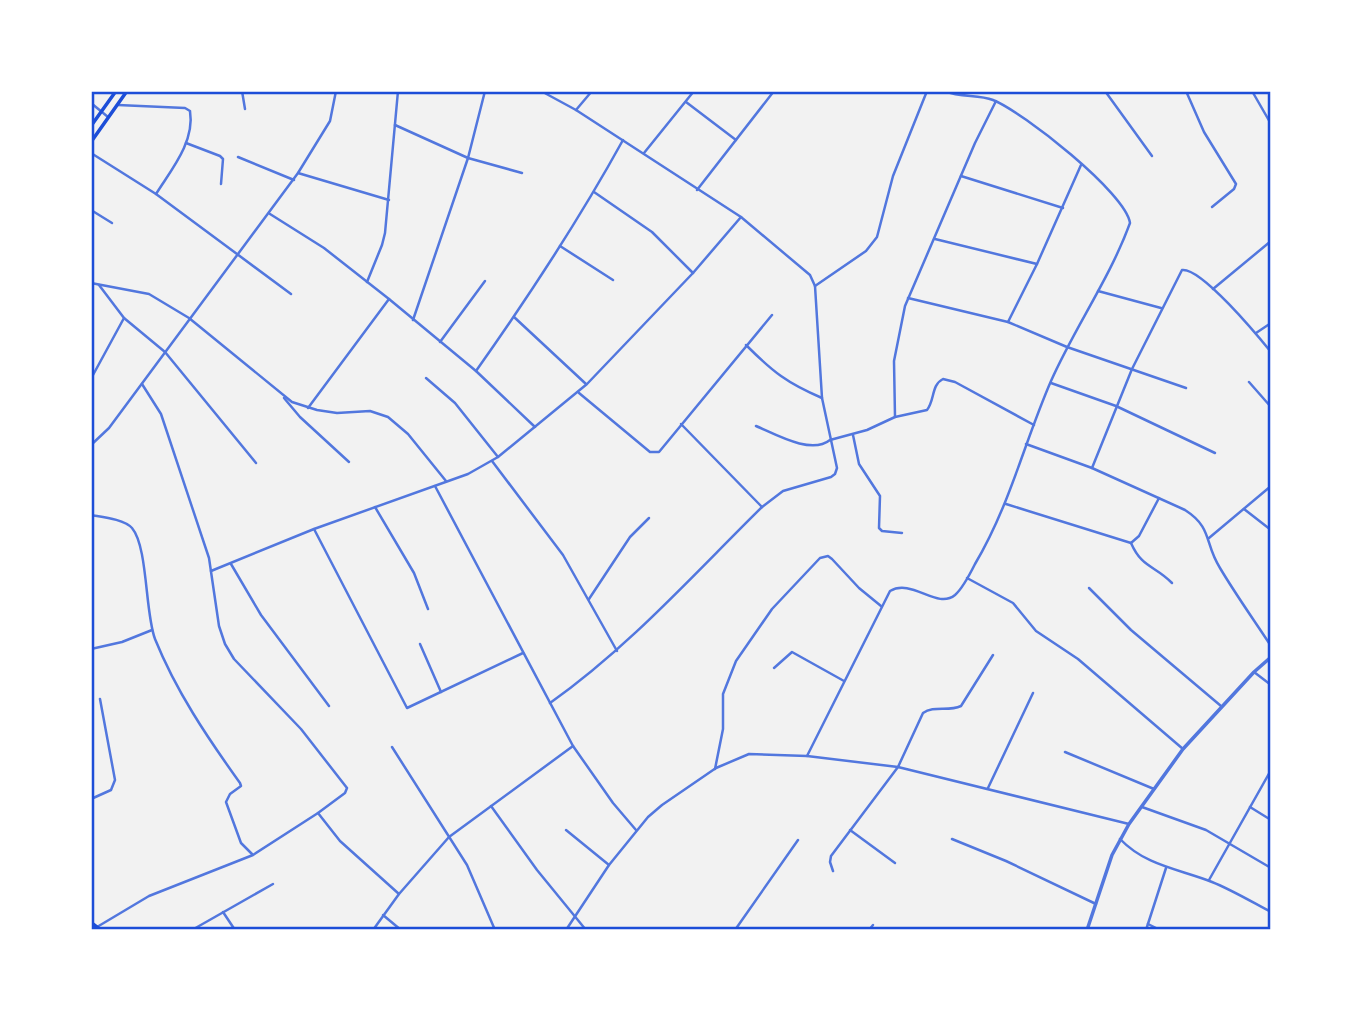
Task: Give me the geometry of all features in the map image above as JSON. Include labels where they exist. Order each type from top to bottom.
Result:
[{"type":"main road","points":[[91,126],[116,91]]},
{"type":"main road","points":[[91,142],[127,91]]},
{"type":"main road","points":[[91,923],[98,928]]},
{"type":"street","points":[[242,91],[245,108]]},
{"type":"street","points":[[91,445],[102,436],[142,384],[294,180],[330,121],[336,91]]},
{"type":"street","points":[[367,282],[382,245],[389,200],[398,91]]},
{"type":"street","points":[[413,320],[468,158],[485,91]]},
{"type":"street","points":[[541,91],[576,110],[741,217],[810,275],[815,286],[822,398],[837,468],[835,474],[783,491],[762,507],[617,651],[550,703]]},
{"type":"street","points":[[576,110],[592,91]]},
{"type":"street","points":[[644,153],[694,91]]},
{"type":"street","points":[[697,190],[775,91]]},
{"type":"street","points":[[815,286],[866,251],[877,237],[893,176],[927,91]]},
{"type":"street","points":[[807,756],[890,591],[898,586],[905,586],[939,599],[948,599],[955,595],[967,578],[992,536],[1006,504],[1034,425],[1067,347],[1098,291],[1128,227],[1126,212],[1095,177],[1028,120],[982,96],[945,91]]},
{"type":"street","points":[[982,96],[988,91]]},
{"type":"street","points":[[1105,91],[1152,156]]},
{"type":"street","points":[[1186,91],[1204,132],[1236,184],[1234,189],[1212,207]]},
{"type":"street","points":[[1252,91],[1271,124]]},
{"type":"street","points":[[895,417],[894,361],[908,298],[996,101]]},
{"type":"street","points":[[686,102],[736,140]]},
{"type":"street","points":[[91,103],[108,117]]},
{"type":"street","points":[[117,104],[188,109],[191,118],[186,143],[156,194]]},
{"type":"street","points":[[395,125],[468,158],[522,173]]},
{"type":"street","points":[[476,371],[561,246],[622,140]]},
{"type":"street","points":[[186,143],[223,159],[222,184]]},
{"type":"street","points":[[91,153],[156,194],[291,294]]},
{"type":"street","points":[[238,157],[294,180]]},
{"type":"street","points":[[1008,322],[1063,208],[1081,164]]},
{"type":"street","points":[[298,173],[389,200]]},
{"type":"street","points":[[961,176],[1063,208]]},
{"type":"street","points":[[594,192],[652,232],[693,272]]},
{"type":"street","points":[[91,210],[112,222]]},
{"type":"street","points":[[270,214],[309,237],[389,299],[476,371],[535,427]]},
{"type":"street","points":[[211,571],[314,528],[468,474],[498,457],[587,384],[741,217]]},
{"type":"street","points":[[935,239],[1037,264]]},
{"type":"street","points":[[1213,289],[1271,241]]},
{"type":"street","points":[[561,246],[613,281]]},
{"type":"street","points":[[1092,468],[1132,369],[1161,308],[1185,268],[1213,289],[1271,352]]},
{"type":"street","points":[[440,342],[485,281]]},
{"type":"street","points":[[91,283],[149,294],[190,318],[292,402],[337,413],[369,411],[388,417],[408,434],[446,481]]},
{"type":"street","points":[[99,284],[124,318],[164,352],[257,463]]},
{"type":"street","points":[[1098,291],[1161,308]]},
{"type":"street","points":[[908,298],[1008,322],[1067,347],[1186,388]]},
{"type":"street","points":[[308,408],[389,299]]},
{"type":"street","points":[[578,392],[650,452],[662,451],[681,424],[772,315]]},
{"type":"street","points":[[514,317],[587,384]]},
{"type":"street","points":[[93,375],[124,318]]},
{"type":"street","points":[[1256,333],[1271,323]]},
{"type":"street","points":[[746,345],[780,377],[822,398]]},
{"type":"street","points":[[426,379],[455,403],[498,457]]},
{"type":"street","points":[[756,426],[806,444],[825,444],[895,417],[927,410],[932,404],[935,386],[943,379],[955,382],[1034,425]]},
{"type":"street","points":[[1250,382],[1271,407]]},
{"type":"street","points":[[1051,383],[1116,406],[1215,453]]},
{"type":"street","points":[[98,928],[149,896],[253,855],[345,793],[346,785],[292,720],[234,659],[225,644],[219,626],[211,571],[161,414],[142,384]]},
{"type":"street","points":[[282,395],[300,417],[349,462]]},
{"type":"street","points":[[681,424],[762,507]]},
{"type":"street","points":[[853,435],[859,464],[880,496],[879,528],[882,531],[902,533]]},
{"type":"street","points":[[1027,444],[1092,468],[1197,517],[1207,531],[1210,550],[1220,568],[1271,646]]},
{"type":"street","points":[[492,461],[563,555],[617,651]]},
{"type":"street","points":[[434,485],[573,746],[636,830]]},
{"type":"street","points":[[1208,539],[1271,486]]},
{"type":"street","points":[[1131,543],[1139,536],[1158,498]]},
{"type":"street","points":[[1006,504],[1131,543],[1139,559],[1172,583]]},
{"type":"street","points":[[375,507],[414,573],[428,609]]},
{"type":"street","points":[[1244,509],[1271,530]]},
{"type":"street","points":[[91,515],[132,528],[142,560],[152,630],[197,723],[240,783],[241,786],[230,794],[226,802],[241,843],[253,855]]},
{"type":"street","points":[[589,600],[630,537],[649,518]]},
{"type":"street","points":[[314,528],[404,706],[412,708],[523,653]]},
{"type":"street","points":[[715,769],[723,729],[723,694],[736,661],[772,609],[820,558],[828,556],[832,559],[859,588],[881,606]]},
{"type":"street","points":[[231,564],[261,615],[329,706]]},
{"type":"street","points":[[967,578],[1013,603],[1036,631],[1077,659],[1183,749]]},
{"type":"street","points":[[1089,588],[1131,630],[1221,706]]},
{"type":"street","points":[[91,649],[122,642],[152,630]]},
{"type":"street","points":[[420,644],[441,692]]},
{"type":"street","points":[[774,668],[792,652],[844,681]]},
{"type":"street","points":[[833,871],[831,856],[898,766],[923,713],[931,708],[952,709],[961,706],[993,655]]},
{"type":"street","points":[[1087,930],[1119,839],[1129,824],[1183,749],[1221,706],[1271,657]]},
{"type":"street","points":[[1254,672],[1271,685]]},
{"type":"street","points":[[987,789],[1033,693]]},
{"type":"street","points":[[91,799],[111,790],[115,780],[100,699]]},
{"type":"street","points":[[373,930],[399,894],[449,837],[573,746]]},
{"type":"street","points":[[391,747],[467,865],[495,930]]},
{"type":"street","points":[[1066,752],[1154,789]]},
{"type":"street","points":[[566,930],[636,830],[662,804],[715,769],[748,754],[807,756],[898,766],[1129,824]]},
{"type":"street","points":[[1209,881],[1271,770]]},
{"type":"street","points":[[491,806],[537,870],[586,930]]},
{"type":"street","points":[[1141,807],[1206,830],[1271,869]]},
{"type":"street","points":[[1250,807],[1271,820]]},
{"type":"street","points":[[318,813],[340,841],[399,894]]},
{"type":"street","points":[[566,830],[610,865]]},
{"type":"street","points":[[850,830],[895,863]]},
{"type":"street","points":[[952,839],[1016,865],[1096,904]]},
{"type":"street","points":[[1119,839],[1133,852],[1166,868],[1209,881],[1271,912]]},
{"type":"street","points":[[736,930],[799,840]]},
{"type":"street","points":[[1146,930],[1166,868]]},
{"type":"street","points":[[192,930],[273,884]]},
{"type":"street","points":[[223,912],[235,930]]},
{"type":"street","points":[[383,915],[401,930]]},
{"type":"street","points":[[1148,924],[1160,930]]},
{"type":"street","points":[[869,930],[873,925]]}]
